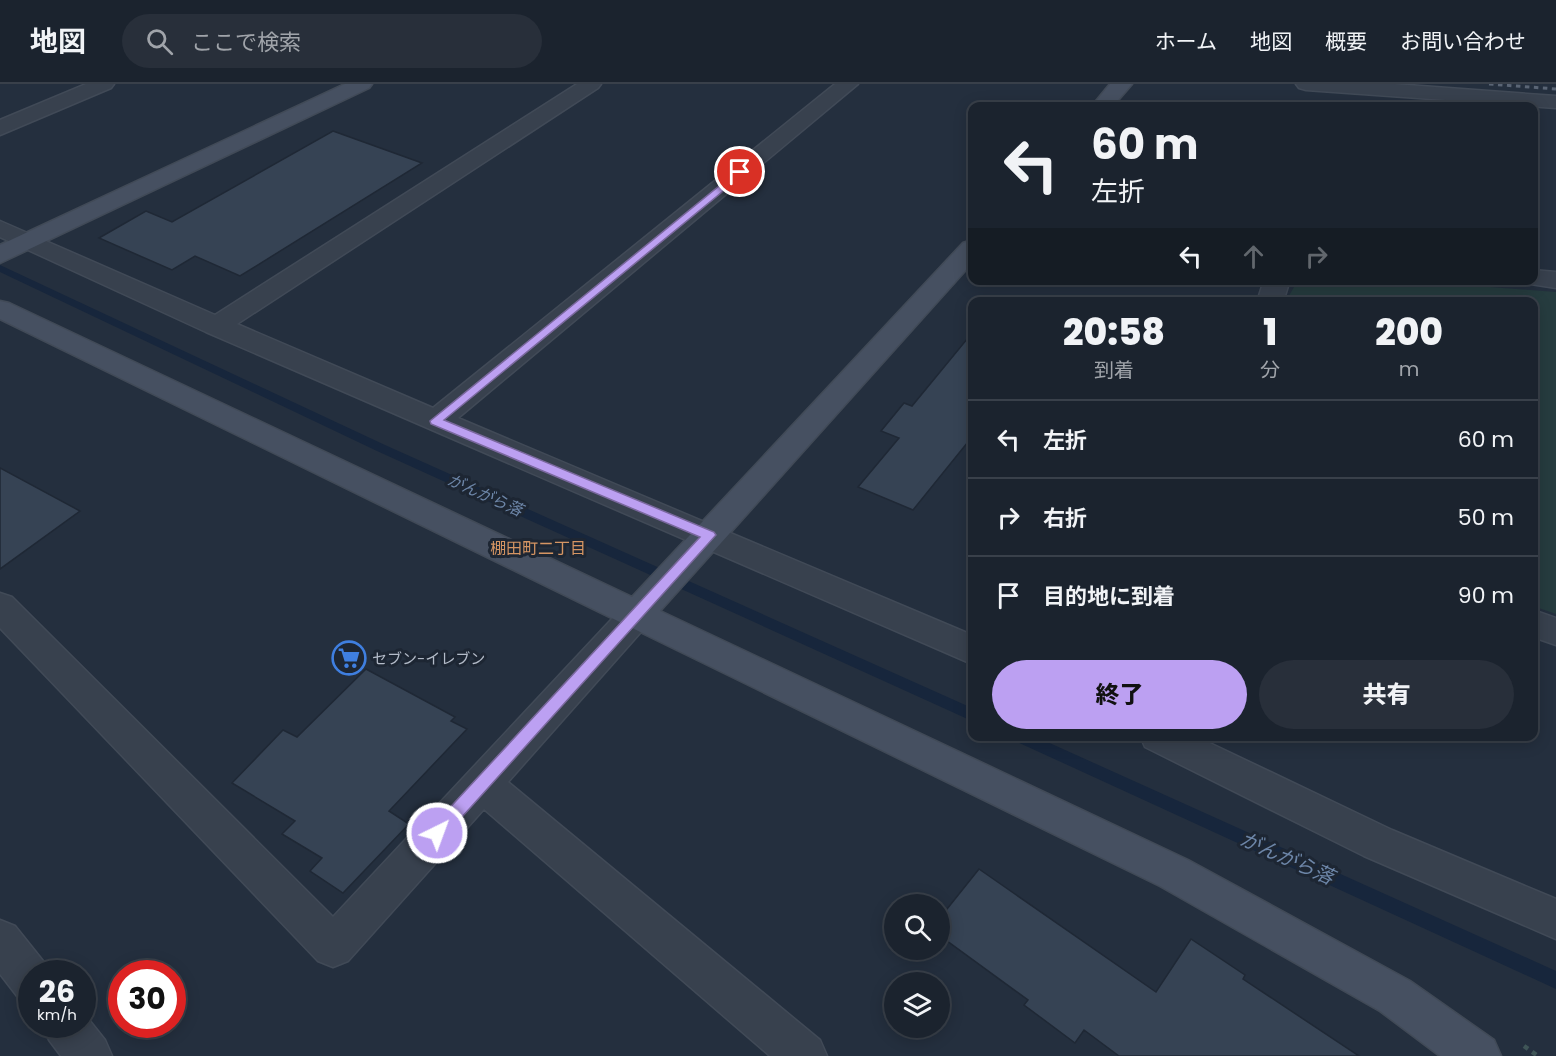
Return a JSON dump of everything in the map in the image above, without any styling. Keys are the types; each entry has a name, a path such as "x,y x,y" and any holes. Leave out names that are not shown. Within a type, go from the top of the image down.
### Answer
{"street":[{"path":"0,128 104,84"},
{"path":"0,255 362,84"},
{"path":"216,326 591,84"},
{"path":"436,421 848,84"},
{"path":"1106,102 1122,84"},
{"path":"1306,84 1382,98 1440,89 1556,102"},
{"path":"0,228 216,326 710,535 968,648"},
{"path":"0,606 333,947 968,252"},
{"path":"1538,278 1556,280"},
{"path":"0,309 1174,873 1395,996 1478,1056"},
{"path":"1538,625 1556,632"},
{"path":"1168,741 1378,843 1556,919"},
{"path":"482,784 804,1056"},
{"path":"0,940 18,963"},
{"path":"76,1038 89,1056"}],"green space":[{"path":"1295,285 1464,285 1556,292 1556,614 1538,608 1538,297 1288,297"}],"building":[{"path":"333,131 422,163 240,276 195,256 172,270 99,238 146,211 172,222"},
{"path":"968,338 968,442 913,510 858,487 899,438 881,431 904,403 912,406"},
{"path":"0,468 80,511 0,569"},
{"path":"366,669 455,717 451,721 467,729 389,811 409,824 343,893 310,871 322,858 282,834 295,821 232,783 283,730 297,737"},
{"path":"979,869 1156,992 1191,939 1245,975 1243,979 1359,1056 1119,1056 1084,1030 1075,1043 1024,1005 1028,1000 950,943 950,905"}],"waterway":[{"name":"がんがら落","path":"0,268 381,448 968,713"},
{"name":"がんがら落","path":"1029,741 1556,980"}],"railway":[{"path":"1489,84 1556,89"}],"place":[{"name":"セブン-イレブン","path":"349,658"}],"district":[{"name":"棚田町二丁目","path":"538,548"}],"route":[{"path":"437,833 710,535 436,421 740,172"}]}
